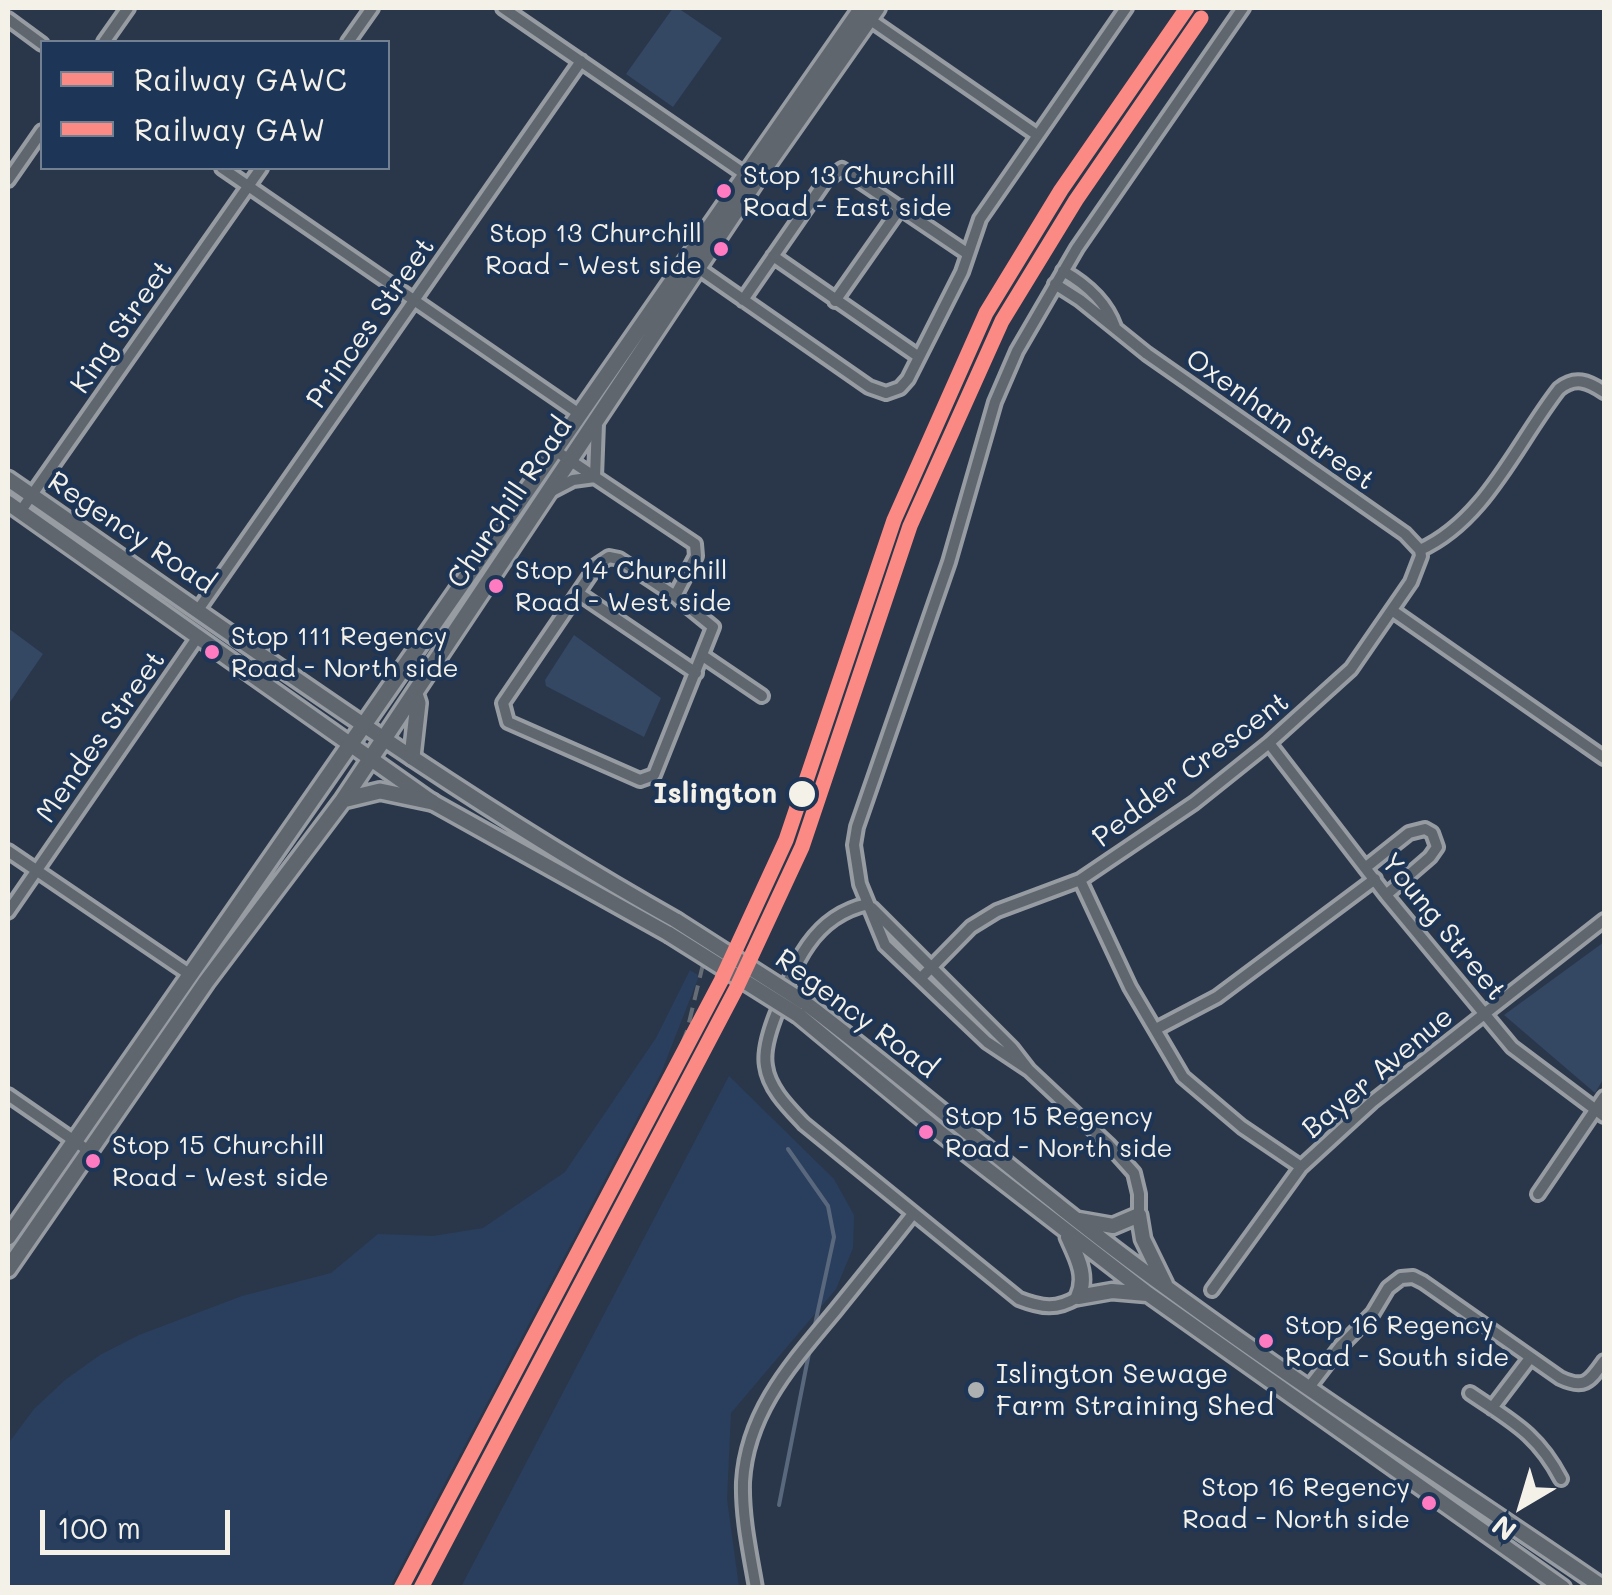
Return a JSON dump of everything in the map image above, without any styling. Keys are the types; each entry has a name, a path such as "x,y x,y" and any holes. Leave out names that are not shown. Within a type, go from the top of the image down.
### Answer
{"main road":[{"name":"Churchill Road","path":"11,1264 206,982 344,800 597,417 692,264 866,10"},
{"name":"Churchill Road","path":"8,1238 578,413 692,264"},
{"name":"Regency Road","path":"8,479 383,738 616,887 673,928 867,1049 1148,1294 1563,1588"},
{"name":"Regency Road","path":"14,508 432,802 673,928"},
{"path":"412,757 418,703 415,694"},
{"path":"344,800 380,791 432,802"},
{"path":"1078,1297 1083,1286 1082,1274 1070,1225 1113,1226 1138,1215 1143,1240 1168,1289"},
{"name":"Regency Road","path":"1070,1225 1604,1588"},
{"path":"8,1288 11,1264"},
{"path":"1078,1297 1112,1290 1148,1294"},
{"path":"1300,1401 1310,1386"},
{"path":"1479,1529 1491,1510"},
{"path":"1540,1571 1546,1588"}],"street":[{"path":"105,40 128,8"},
{"path":"349,40 372,8"},
{"path":"503,8 750,178"},
{"path":"692,264 869,387 886,393 900,388 968,254 980,219 1126,8"},
{"path":"1138,1215 1139,1194 1134,1174 1109,1144 1029,1070 988,1042 885,945 856,863 857,828 944,579 996,402 1024,337 1062,271 1244,8"},
{"path":"866,10 1037,134"},
{"path":"8,19 40,43"},
{"name":"Princes Street","path":"198,610 581,61"},
{"path":"8,180 40,133"},
{"path":"225,170 578,413"},
{"name":"King Street","path":"14,508 32,496 260,170"},
{"path":"743,300 836,171 850,172 968,254"},
{"path":"836,301 900,207"},
{"path":"774,256 919,357"},
{"name":"Oxenham Street","path":"1062,271 1093,293 1114,327"},
{"name":"Oxenham Street","path":"1055,284 1147,354 1405,534 1420,550"},
{"path":"1420,550 1457,528 1474,510 1559,389 1570,381 1581,380 1604,392"},
{"path":"596,478 597,417"},
{"path":"553,449 694,544 696,556 675,596"},
{"path":"546,494 572,480 596,478"},
{"name":"Pedder Crescent","path":"921,978 971,926 997,911 1080,880 1194,803 1270,743 1351,669 1394,612 1418,565 1420,550"},
{"path":"609,558 619,559 713,627 654,775 647,780 508,722 503,703 578,593 598,565 609,558"},
{"path":"578,593 696,673"},
{"path":"1394,612 1604,758"},
{"name":"Mendes Street","path":"8,912 197,638"},
{"path":"703,656 762,696"},
{"name":"Young Street","path":"1270,743 1386,895 1512,1047 1600,1113"},
{"path":"1365,868 1409,832 1425,829 1432,833 1436,847 1430,857 1386,895"},
{"path":"8,851 189,974"},
{"path":"1156,1028 1216,997 1375,879"},
{"path":"1080,880 1130,987 1183,1077 1300,1167"},
{"path":"868,904 1012,1048 1029,1070"},
{"path":"868,904 845,909 806,946 794,964 771,1028 766,1065 779,1097 804,1124 912,1215 1019,1299 1046,1308 1064,1306 1078,1297"},
{"name":"Bayer Avenue","path":"1212,1290 1300,1167 1372,1102 1604,920"},
{"path":"8,1096 88,1151"},
{"path":"1538,1194 1600,1113 1604,1097"},
{"path":"756,1588 744,1501 748,1450 767,1400 803,1349 912,1215"},
{"path":"1310,1386 1373,1313 1388,1288 1401,1278 1413,1277 1423,1282 1575,1385 1587,1382 1604,1360"},
{"path":"1492,1408 1530,1358"},
{"path":"1470,1393 1542,1446 1561,1479"}],"shaded area":[{"path":"673,8 722,38 673,107 626,74"},
{"path":"8,628 43,654 8,705"},
{"path":"574,635 661,698 644,737 546,686 545,680"},
{"path":"1604,942 1604,1078 1595,1093 1504,1015"},
{"path":"690,970 699,976 661,1073 390,1587 8,1587 8,1444 34,1409 65,1380 100,1355 139,1335 242,1296 331,1273 378,1234 433,1236 483,1228 565,1172 656,1038"},
{"path":"729,1076 834,1179 854,1215 853,1248 836,1289 731,1413 727,1499 739,1587 461,1587"}],"waterway":[{"path":"788,1149 828,1206 834,1237 814,1329"},
{"path":"779,1505 810,1348"}],"railway":[{"path":"665,1087 687,1031 705,956"}],"rail line":[{"name":"GAWC","path":"401,1588 721,981 786,840 894,520 986,313 1061,190 1187,8"},
{"name":"GAW","path":"421,1588 736,989 802,847 910,526 1002,321 1076,200 1201,18"}],"place":[{"name":"Stop 13 Churchill Road - East side","path":"724,191"},
{"name":"Stop 13 Churchill Road - West side","path":"721,249"},
{"name":"Stop 14 Churchill Road - West side","path":"496,586"},
{"name":"Stop 111 Regency Road - North side","path":"212,652"},
{"name":"Islington","path":"802,794"},
{"name":"Stop 15 Regency Road - North side","path":"926,1132"},
{"name":"Stop 15 Churchill Road - West side","path":"93,1161"},
{"name":"Stop 16 Regency Road - South side","path":"1266,1341"},
{"name":"Islington Sewage Farm Straining Shed","path":"976,1390"},
{"name":"Stop 16 Regency Road - North side","path":"1429,1503"}]}
